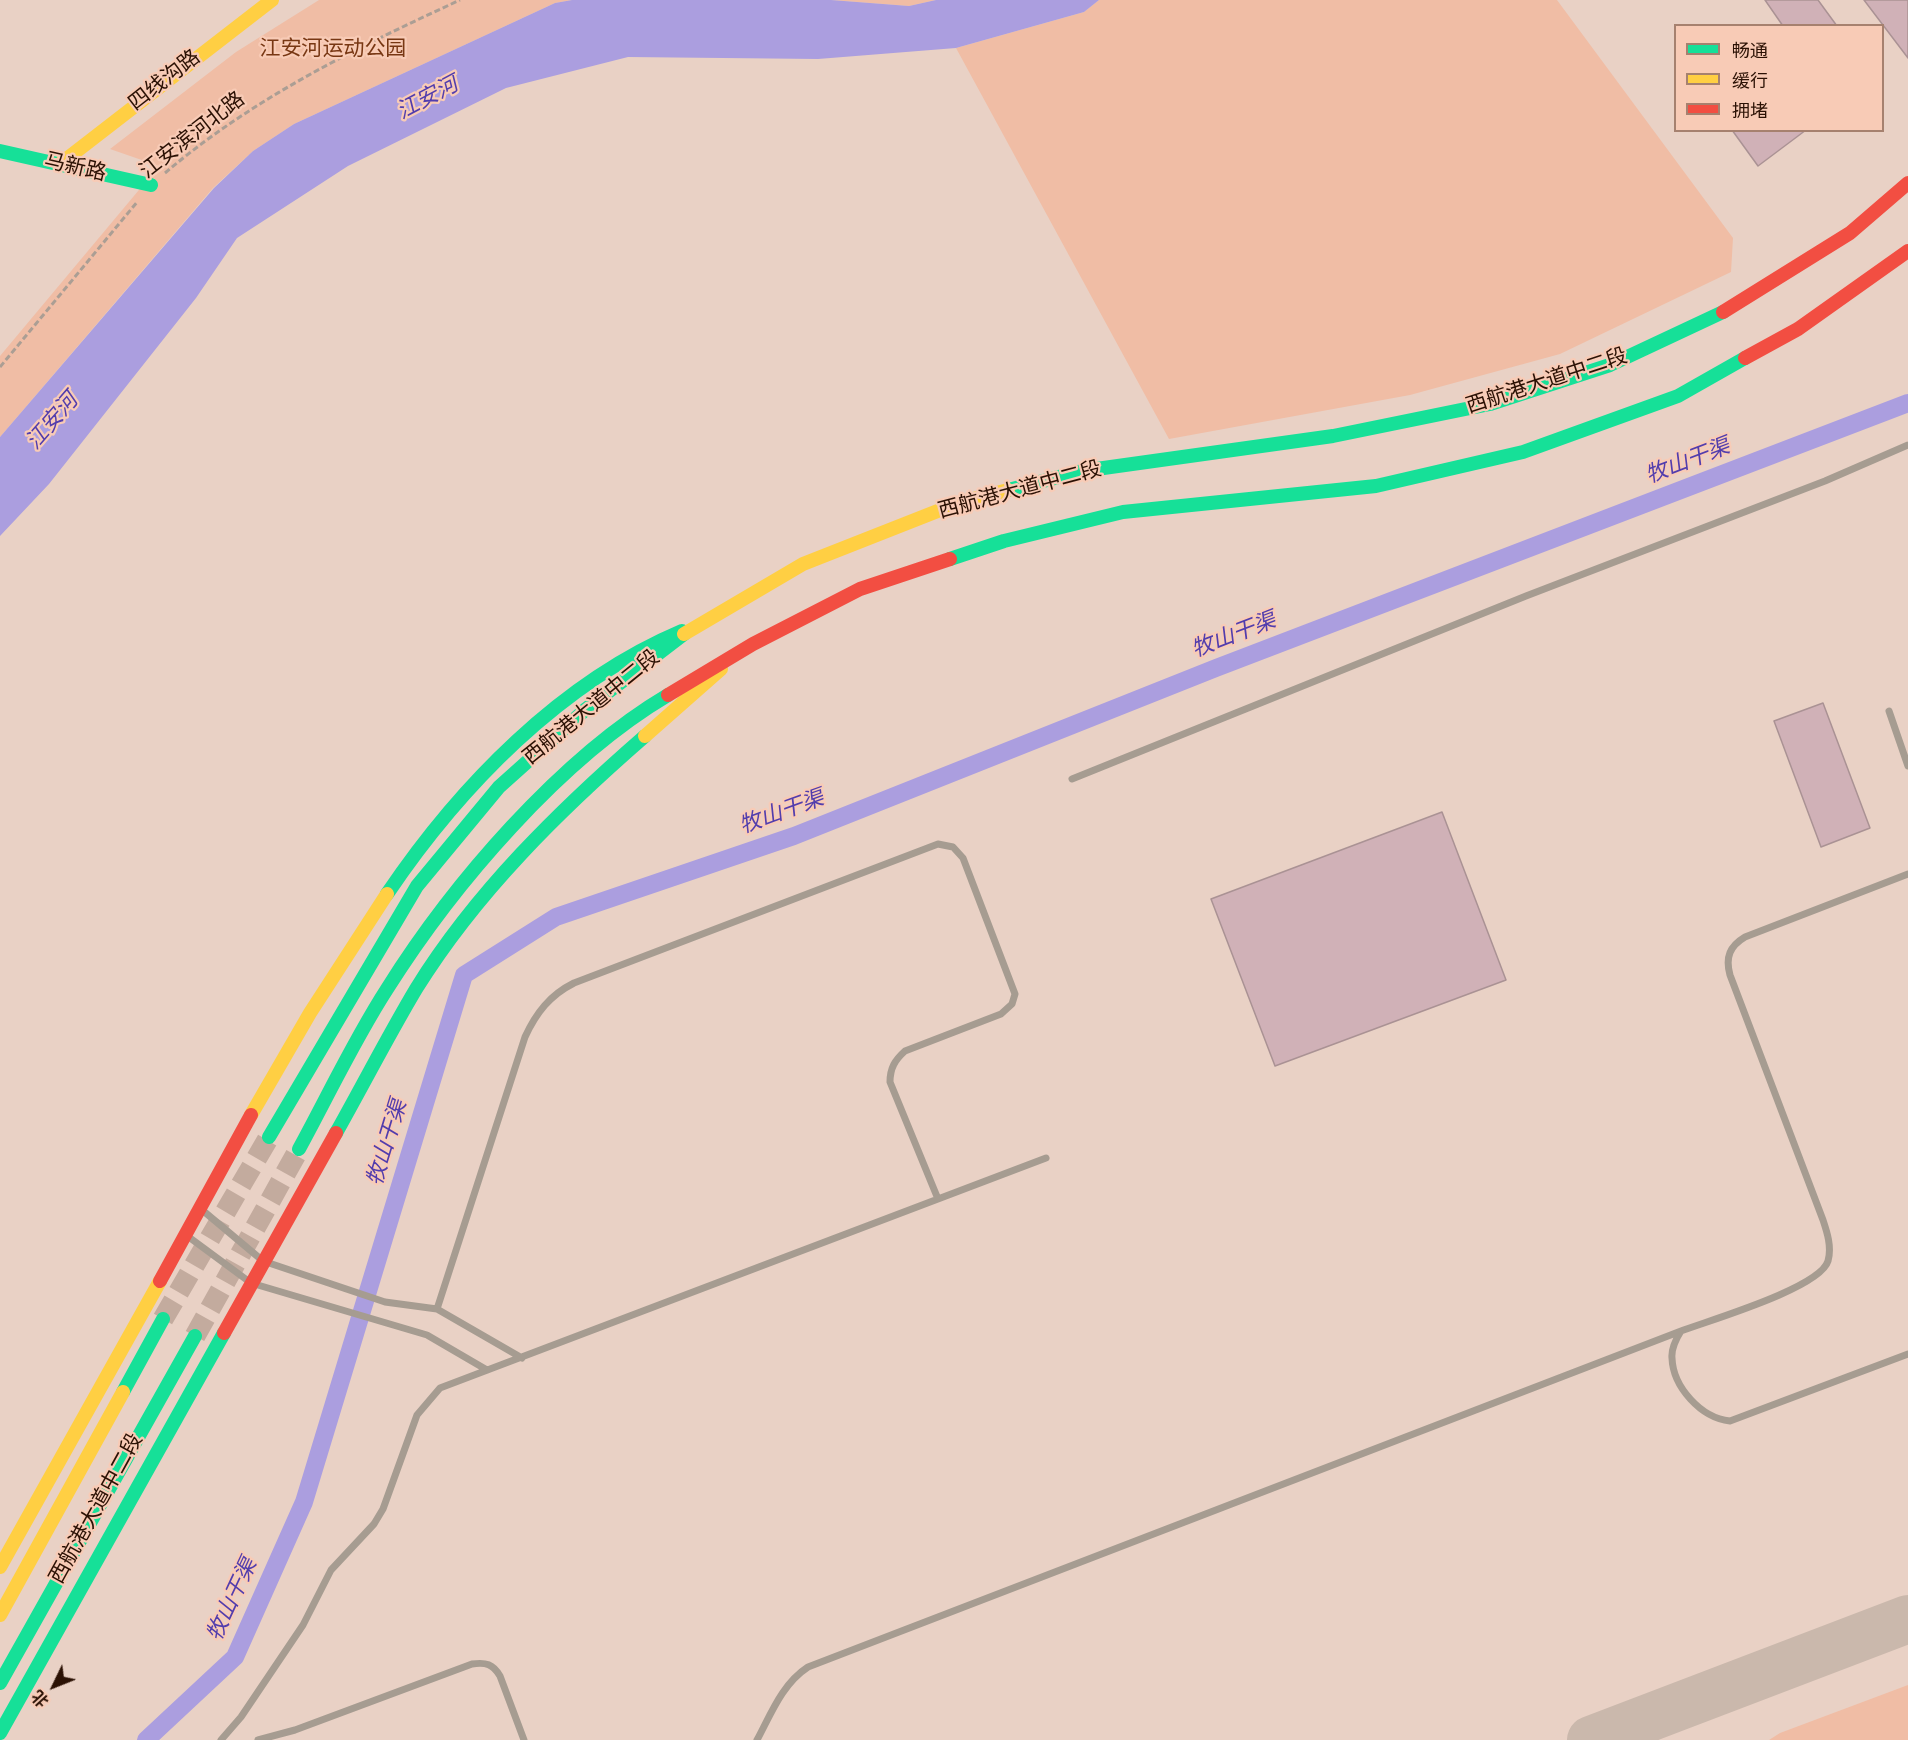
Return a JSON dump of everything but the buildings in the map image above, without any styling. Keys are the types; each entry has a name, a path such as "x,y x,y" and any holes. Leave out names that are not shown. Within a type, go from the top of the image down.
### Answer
{"main road":[{"name":"四线沟路","path":"60,164 272,0"},
{"name":"马新路","path":"0,151 151,185"},
{"name":"西航港大道中二段","path":"269,1137 417,886 491,796 586,708 693,627 802,564 958,503 1082,471 1333,436 1490,404 1610,365 1734,307 1850,233 1908,183"},
{"name":"西航港大道中二段","path":"299,1149 386,990 447,903 511,829 579,760 647,707 740,652 860,589 1004,541 1123,512 1376,486 1522,453 1678,396 1798,329 1908,250"},
{"path":"0,1567 200,1208 360,929 410,858 469,789 520,739 586,682 641,647 693,627"},
{"path":"0,1733 417,988 456,932 498,879 543,830 608,768 649,735 740,652"},
{"name":"西航港大道中二段","path":"0,1616 163,1320"},
{"name":"西航港大道中二段","path":"0,1683 195,1335"}],"lane":[{"path":"1072,779 1908,445"},
{"path":"1889,711 1908,766"},
{"path":"437,1309 525,1037 537,1013 548,1001 574,983 939,844 953,847 963,858 1015,994 1012,1004 1001,1014 906,1051 897,1058 890,1073 890,1082 938,1199"},
{"path":"757,1740 781,1694 798,1674 808,1667 1812,1280 1828,1262 1829,1252 1823,1220 1730,975 1729,953 1733,946 1746,937 1908,874"},
{"path":"221,1740 241,1717 303,1625 331,1570 374,1524 383,1509 422,1407 440,1388 1046,1158"},
{"path":"200,1208 263,1261 385,1302 437,1309 522,1358"},
{"path":"186,1235 251,1282 427,1335 487,1370"},
{"path":"1681,1331 1671,1356 1677,1376 1706,1414 1722,1420 1745,1417 1908,1354"},
{"path":"258,1740 295,1730 472,1664 482,1663 495,1668 500,1676 524,1740"}],"path":[{"name":"江安滨河北路","path":"0,367 151,185 239,115 362,45 460,0"}],"green space":[{"name":"江安河运动公园","path":"319,0 572,0 555,3 294,124 253,151 213,188 0,437 0,356 159,166 110,149 236,52"},
{"path":"831,0 936,0 909,6"},
{"path":"1099,0 1557,0 1733,238 1731,272 1560,354 1410,395 1169,439 956,48 1084,12"},
{"path":"1908,1685 1908,1740 1769,1740 1780,1733"}],"water":[{"name":"江安河","path":"572,0 831,0 909,6 936,0 1099,0 1084,12 956,48 818,59 628,57 506,88 348,166 237,238 196,298 49,484 0,536 0,437 214,188 253,151 294,124 555,3"}],"waterway":[{"name":"牧山干渠","path":"146,1740 235,1657 304,1502 464,975 556,917 794,836 1216,668 1908,403"}],"taxiway":[{"path":"1591,1740 1908,1619"}],"tunnel":[{"path":"163,1319 269,1137"},
{"path":"195,1336 299,1149"}],"traffic: fast":[{"path":"0,151 151,185"},
{"path":"1008,490 1082,471 1333,436 1490,404 1610,365 1723,312"},
{"path":"950,559 1004,541 1123,512 1376,486 1523,452 1678,396 1745,358"},
{"path":"387,894 447,815 516,741 595,678 682,631"},
{"path":"269,1137 417,886 499,787 586,709 684,634"},
{"path":"299,1149 375,1008 414,949 476,867 549,788 588,753 668,695"},
{"path":"336,1133 416,989 465,919 492,886 551,823 645,736"},
{"path":"123,1392 163,1319"},
{"path":"0,1733 224,1333"},
{"path":"0,1683 195,1336"}],"traffic: slow":[{"path":"60,164 272,0"},
{"path":"684,634 803,564 958,503 1008,490"},
{"path":"645,736 721,669"},
{"path":"251,1115 310,1013 387,894"},
{"path":"0,1567 160,1281"},
{"path":"0,1615 123,1392"}],"traffic: jam":[{"path":"1723,312 1850,233 1908,183"},
{"path":"1745,358 1798,329 1908,251"},
{"path":"668,695 753,644 860,589 950,559"},
{"path":"160,1281 251,1115"},
{"path":"224,1333 336,1133"}]}
